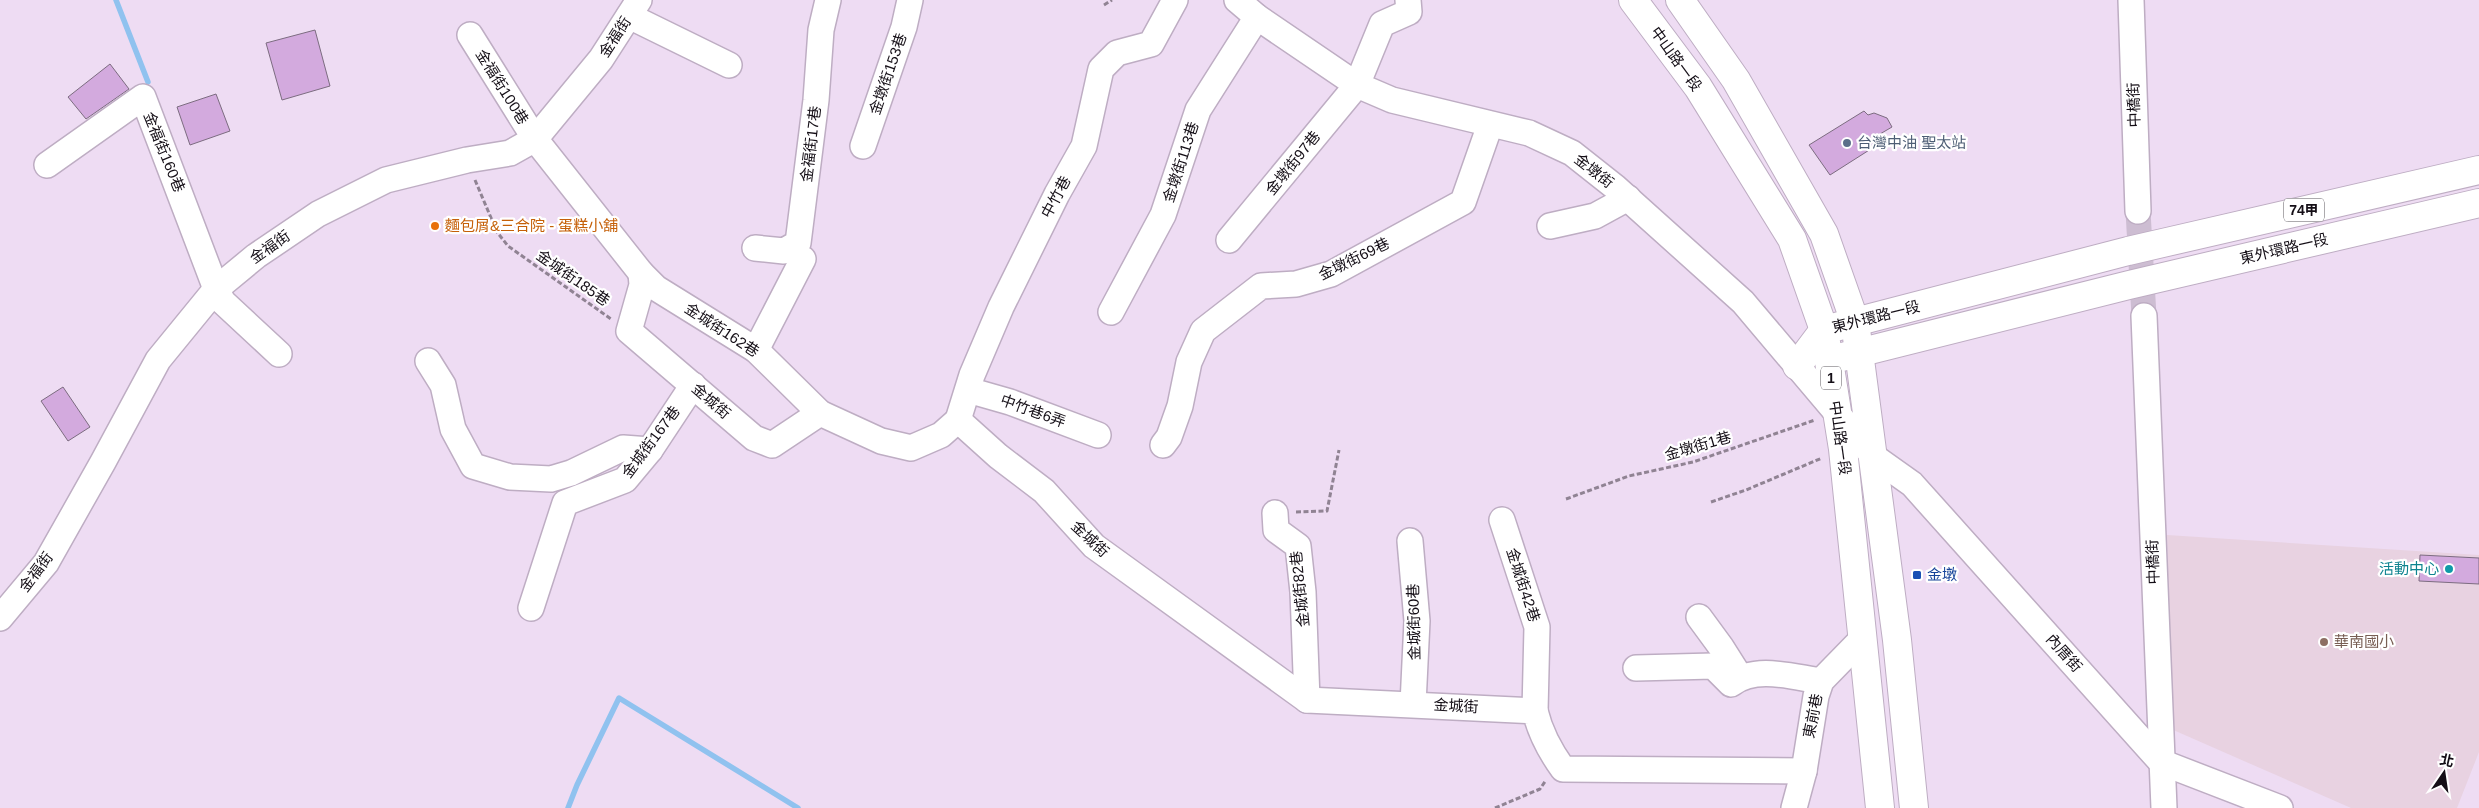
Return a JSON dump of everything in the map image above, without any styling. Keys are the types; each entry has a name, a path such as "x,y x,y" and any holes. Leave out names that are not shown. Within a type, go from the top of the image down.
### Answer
{"main road":[{"name":"中山路一段","path":"1633,0 1698,87 1792,239 1824,330 1843,449 1880,808"},
{"name":"中山路一段","path":"1680,0 1736,80 1824,234 1855,322 1861,354 1874,458 1914,808"},
{"name":"東外環路一段","path":"1797,366 1824,330 2128,251 2479,170"},
{"name":"東外環路一段","path":"1797,366 1861,354 2129,285 2479,202"}],"street":[{"name":"金福街17巷","path":"755,248 784,251 798,243 816,100 822,30 828,0"},
{"name":"金墩街153巷","path":"863,146 904,27 910,0"},
{"name":"中竹巷","path":"958,420 972,375 1001,307 1052,202 1084,146 1101,69 1117,53 1151,44 1175,0"},
{"name":"金墩街","path":"1237,0 1257,17 1356,85 1392,100 1529,133 1572,153 1628,198 1743,302 1874,458"},
{"name":"金墩街97巷","path":"1229,240 1356,85 1382,24 1408,12 1408,0"},
{"name":"中橋街","path":"2131,0 2138,211"},
{"path":"634,8 730,65"},
{"name":"金福街","path":"0,618 46,563 104,462 158,360 216,288 256,256 318,214 386,180 467,160 510,153 535,139 601,59 634,8"},
{"name":"金墩街113巷","path":"1111,312 1163,216 1198,110 1257,17"},
{"name":"金福街100巷","path":"470,35 535,139"},
{"name":"金福街160巷","path":"47,165 142,97 216,288"},
{"name":"金墩街69巷","path":"1163,445 1170,437 1180,406 1189,362 1203,331 1262,286 1296,284 1331,274 1463,202 1490,125"},
{"path":"535,139 641,273 642,285 629,331"},
{"path":"1550,226 1595,216 1628,198"},
{"path":"756,350 803,259"},
{"name":"金城街162巷","path":"641,273 656,288 756,350 820,413"},
{"path":"216,288 223,302 279,354"},
{"name":"中橋街","path":"2144,316 2164,808"},
{"name":"金城街","path":"629,331 754,438 772,445 820,413"},
{"path":"428,361 443,385 453,429 473,466 510,477 551,479 571,473 623,448 650,450"},
{"name":"金城街167巷","path":"531,608 565,503 626,480 650,450 693,385"},
{"name":"中竹巷6弄","path":"968,390 1010,402 1098,435"},
{"path":"820,413 881,441 912,448 942,435 958,420"},
{"name":"金城街","path":"958,420 998,456 1044,491 1094,546 1307,700 1384,705 1413,704 1535,710"},
{"name":"內厝街","path":"1874,458 1912,484 2161,762 2280,808"},
{"name":"金城街82巷","path":"1275,513 1276,530 1298,546 1303,592 1307,700"},
{"name":"金城街42巷","path":"1502,520 1537,627 1535,710"},
{"name":"金城街60巷","path":"1410,541 1417,621 1413,704"},
{"path":"1699,618 1721,647 1740,677"},
{"name":"東前巷","path":"1794,808 1804,771 1816,696 1821,681 1862,640"},
{"path":"1636,668 1713,666 1731,684 1740,677 1758,673 1821,681"},
{"path":"1535,710 1538,724 1563,769 1804,771"}],"path":[{"path":"1104,5 1112,0"},
{"name":"金城街185巷","path":"467,160 497,232 508,246 629,331"},
{"name":"金墩街1巷","path":"1566,499 1630,476 1693,462 1837,412"},
{"path":"1711,502 1746,490 1843,449"},
{"path":"1275,513 1327,511 1339,450"},
{"path":"1495,808 1540,788 1559,763"}],"shaded area":[{"name":"華南國小","path":"2167,535 2479,555 2479,752 2457,808 2351,808 2171,729"}],"building":[{"path":"315,30 330,86 282,100 266,43"},
{"path":"110,64 129,89 86,119 68,97"},
{"path":"216,94 230,131 190,145 177,107"},
{"name":"台灣中油 聖太站","path":"1864,111 1868,115 1874,113 1887,118 1892,127 1880,134 1885,140 1830,175 1809,145"},
{"path":"63,387 90,427 68,441 41,401"},
{"name":"活動中心","path":"2420,555 2479,558 2479,584 2419,581"}],"waterway":[{"path":"116,0 148,82"},
{"path":"568,808 577,785 619,698 798,808"}],"tunnel":[{"path":"2138,211 2144,316"}],"place":[{"name":"台灣中油 聖太站","path":"1847,143"},
{"name":"麵包屑&三合院 - 蛋糕小舖","path":"435,226"},
{"name":"活動中心","path":"2449,569"},
{"name":"金墩","path":"1917,575"},
{"name":"華南國小","path":"2324,642"}]}
